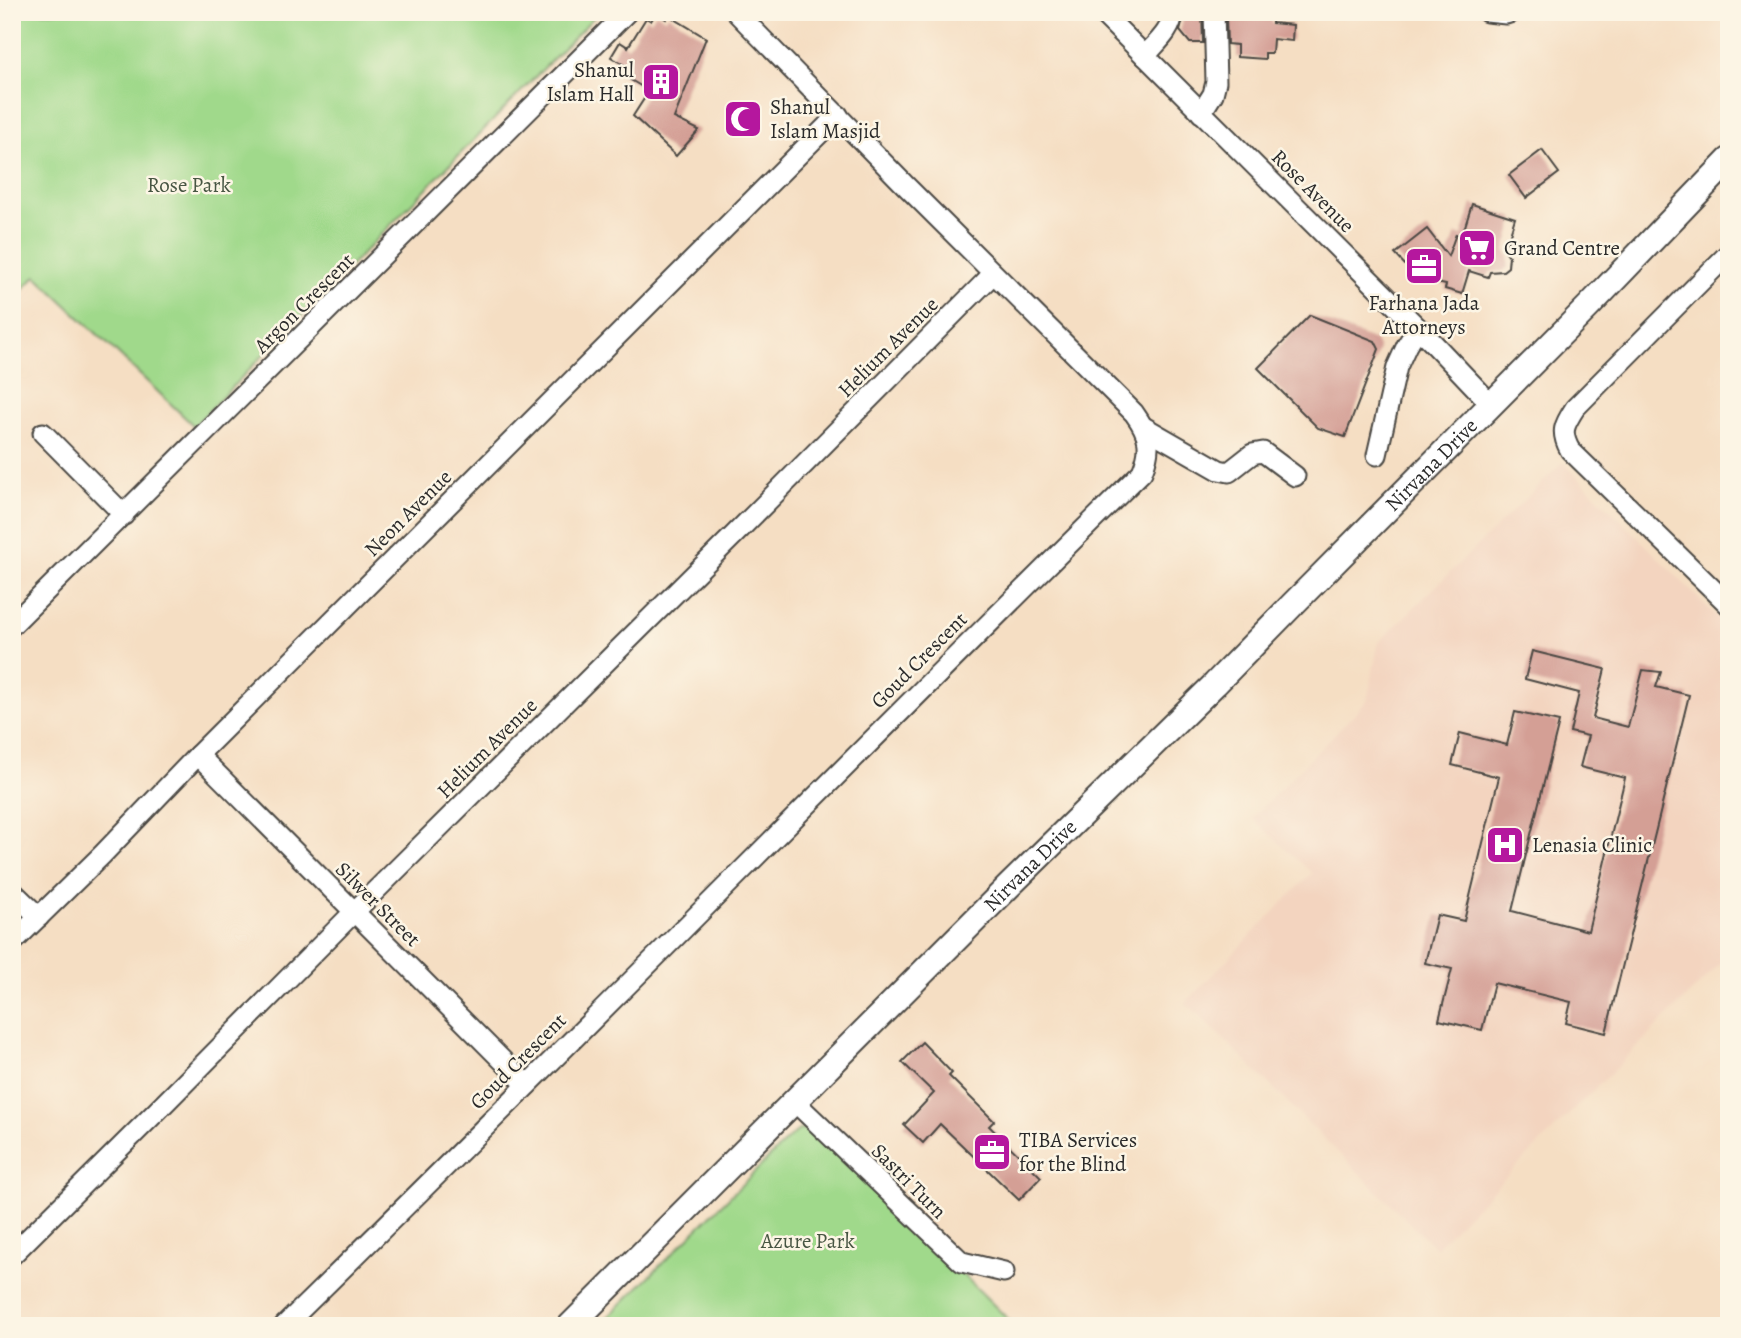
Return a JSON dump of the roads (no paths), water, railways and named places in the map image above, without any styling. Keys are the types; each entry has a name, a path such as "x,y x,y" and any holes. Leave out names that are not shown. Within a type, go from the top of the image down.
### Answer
{"main road":[{"name":"Nirvana Drive","path":"570,1326 1009,886 1215,684 1589,306 1729,160"}],"street":[{"name":"Argon Crescent","path":"12,625 627,12"},
{"path":"736,12 993,274 1135,413 1144,426 1219,470 1228,472 1252,454 1263,452 1295,476"},
{"name":"Rose Avenue","path":"1101,12 1491,404"},
{"path":"1145,56 1168,30 1173,12"},
{"path":"1201,113 1213,94 1216,82 1214,12"},
{"path":"1487,12 1512,12"},
{"name":"Neon Avenue","path":"12,943 838,115"},
{"path":"1727,258 1575,408 1563,430 1570,450 1729,605"},
{"name":"Helium Avenue","path":"12,1255 993,274"},
{"path":"1377,455 1398,367 1418,328"},
{"name":"Goud Crescent","path":"284,1326 1142,472 1148,457 1144,426"},
{"path":"43,433 124,515"},
{"name":"Silwer Street","path":"198,755 527,1085"},
{"path":"12,891 39,917"},
{"name":"Sastri Turn","path":"794,1101 962,1262 1004,1272"}],"place":[{"name":"Shanul Islam Hall","path":"661,82"},
{"name":"Shanul Islam Masjid","path":"743,119"},
{"name":"Grand Centre","path":"1477,248"},
{"name":"Farhana Jada Attorneys","path":"1424,266"},
{"name":"Lenasia Clinic","path":"1505,845"},
{"name":"TIBA Services for the Blind","path":"992,1152"}],"park label":[{"name":"Rose Park","path":"189,185"},
{"name":"Azure Park","path":"808,1241"}]}
